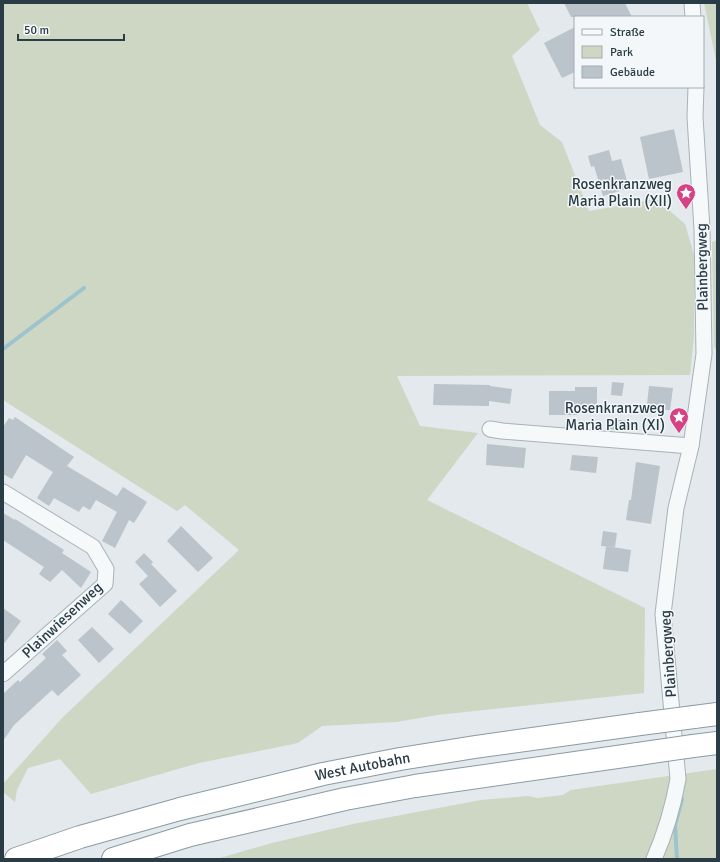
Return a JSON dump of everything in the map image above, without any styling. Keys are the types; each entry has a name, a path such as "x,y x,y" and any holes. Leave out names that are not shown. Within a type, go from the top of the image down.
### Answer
{"highway":[{"name":"West Autobahn","path":"16,859 80,837 180,809 323,774 400,758 717,714"},
{"name":"West Autobahn","path":"113,859 190,835 345,799 415,786 717,743"}],"street":[{"path":"692,3 693,16"},
{"name":"Plainbergweg","path":"654,859 672,807 678,779 663,614 676,508 691,446 704,354 702,230 695,117 696,88"},
{"path":"490,429 691,446"},
{"name":"Plainwiesenweg","path":"3,492 93,547 106,569 105,584 3,674"}],"green space":[{"path":"3,3 527,3 540,30 512,56 540,125 562,142 589,211 656,199 685,224 694,255 694,336 690,375 397,376 420,426 478,433 427,500 645,608 644,693 437,715 396,722 322,726 298,743 199,763 91,794 60,759 28,768 17,790 15,802 3,792 3,784 62,718 239,550 185,505 177,511 3,400"},
{"path":"704,3 717,3 717,65"},
{"path":"717,240 717,351 714,347 712,242"},
{"path":"717,769 717,859 216,859 272,843 353,824 481,800 528,796 537,798 563,795 571,790"}],"water":[{"path":"609,419 631,421 630,431 609,429"}],"building":[{"path":"564,3 625,3 632,16 574,16 571,17"},
{"path":"574,28 574,72 562,78 544,43"},
{"path":"674,129 683,172 649,179 640,137"},
{"path":"609,150 612,161 621,159 629,188 603,196 594,166 591,167 588,156"},
{"path":"612,382 624,383 622,396 611,395"},
{"path":"434,384 490,385 512,389 510,404 489,401 489,406 433,405"},
{"path":"649,386 673,388 670,410 663,410 663,415 646,413"},
{"path":"575,387 597,387 597,407 577,407 578,415 549,415 549,391 575,391"},
{"path":"15,417 74,457 67,466 117,496 123,487 147,502 134,523 129,520 115,548 102,541 117,512 96,500 90,510 83,506 79,512 54,498 49,506 37,498 53,472 26,455 12,479 3,474 3,427 9,418 13,420"},
{"path":"487,444 526,448 524,468 486,465"},
{"path":"572,455 598,457 596,473 570,470"},
{"path":"636,462 660,466 651,524 626,520 629,500 631,500"},
{"path":"3,513 64,550 62,553 91,572 81,588 62,570 50,582 39,574 44,567 3,540"},
{"path":"181,526 213,558 198,572 167,541"},
{"path":"603,531 617,533 615,547 601,546"},
{"path":"606,546 631,550 628,572 603,569"},
{"path":"144,553 153,562 151,564 177,591 160,607 139,584 148,576 135,562"},
{"path":"121,600 143,621 130,634 108,614"},
{"path":"3,608 21,621 3,645"},
{"path":"92,627 114,649 99,663 78,640"},
{"path":"57,640 67,651 62,655 81,675 58,696 52,690 14,725 3,741 3,694 18,680 20,682 46,658 42,654"}],"waterway":[{"path":"3,349 84,288"},
{"path":"677,859 675,825 682,799"}],"place":[{"name":"Rosenkranzweg Maria Plain (XII)","path":"686,210"},
{"name":"Rosenkranzweg Maria Plain (XI)","path":"679,434"}]}
